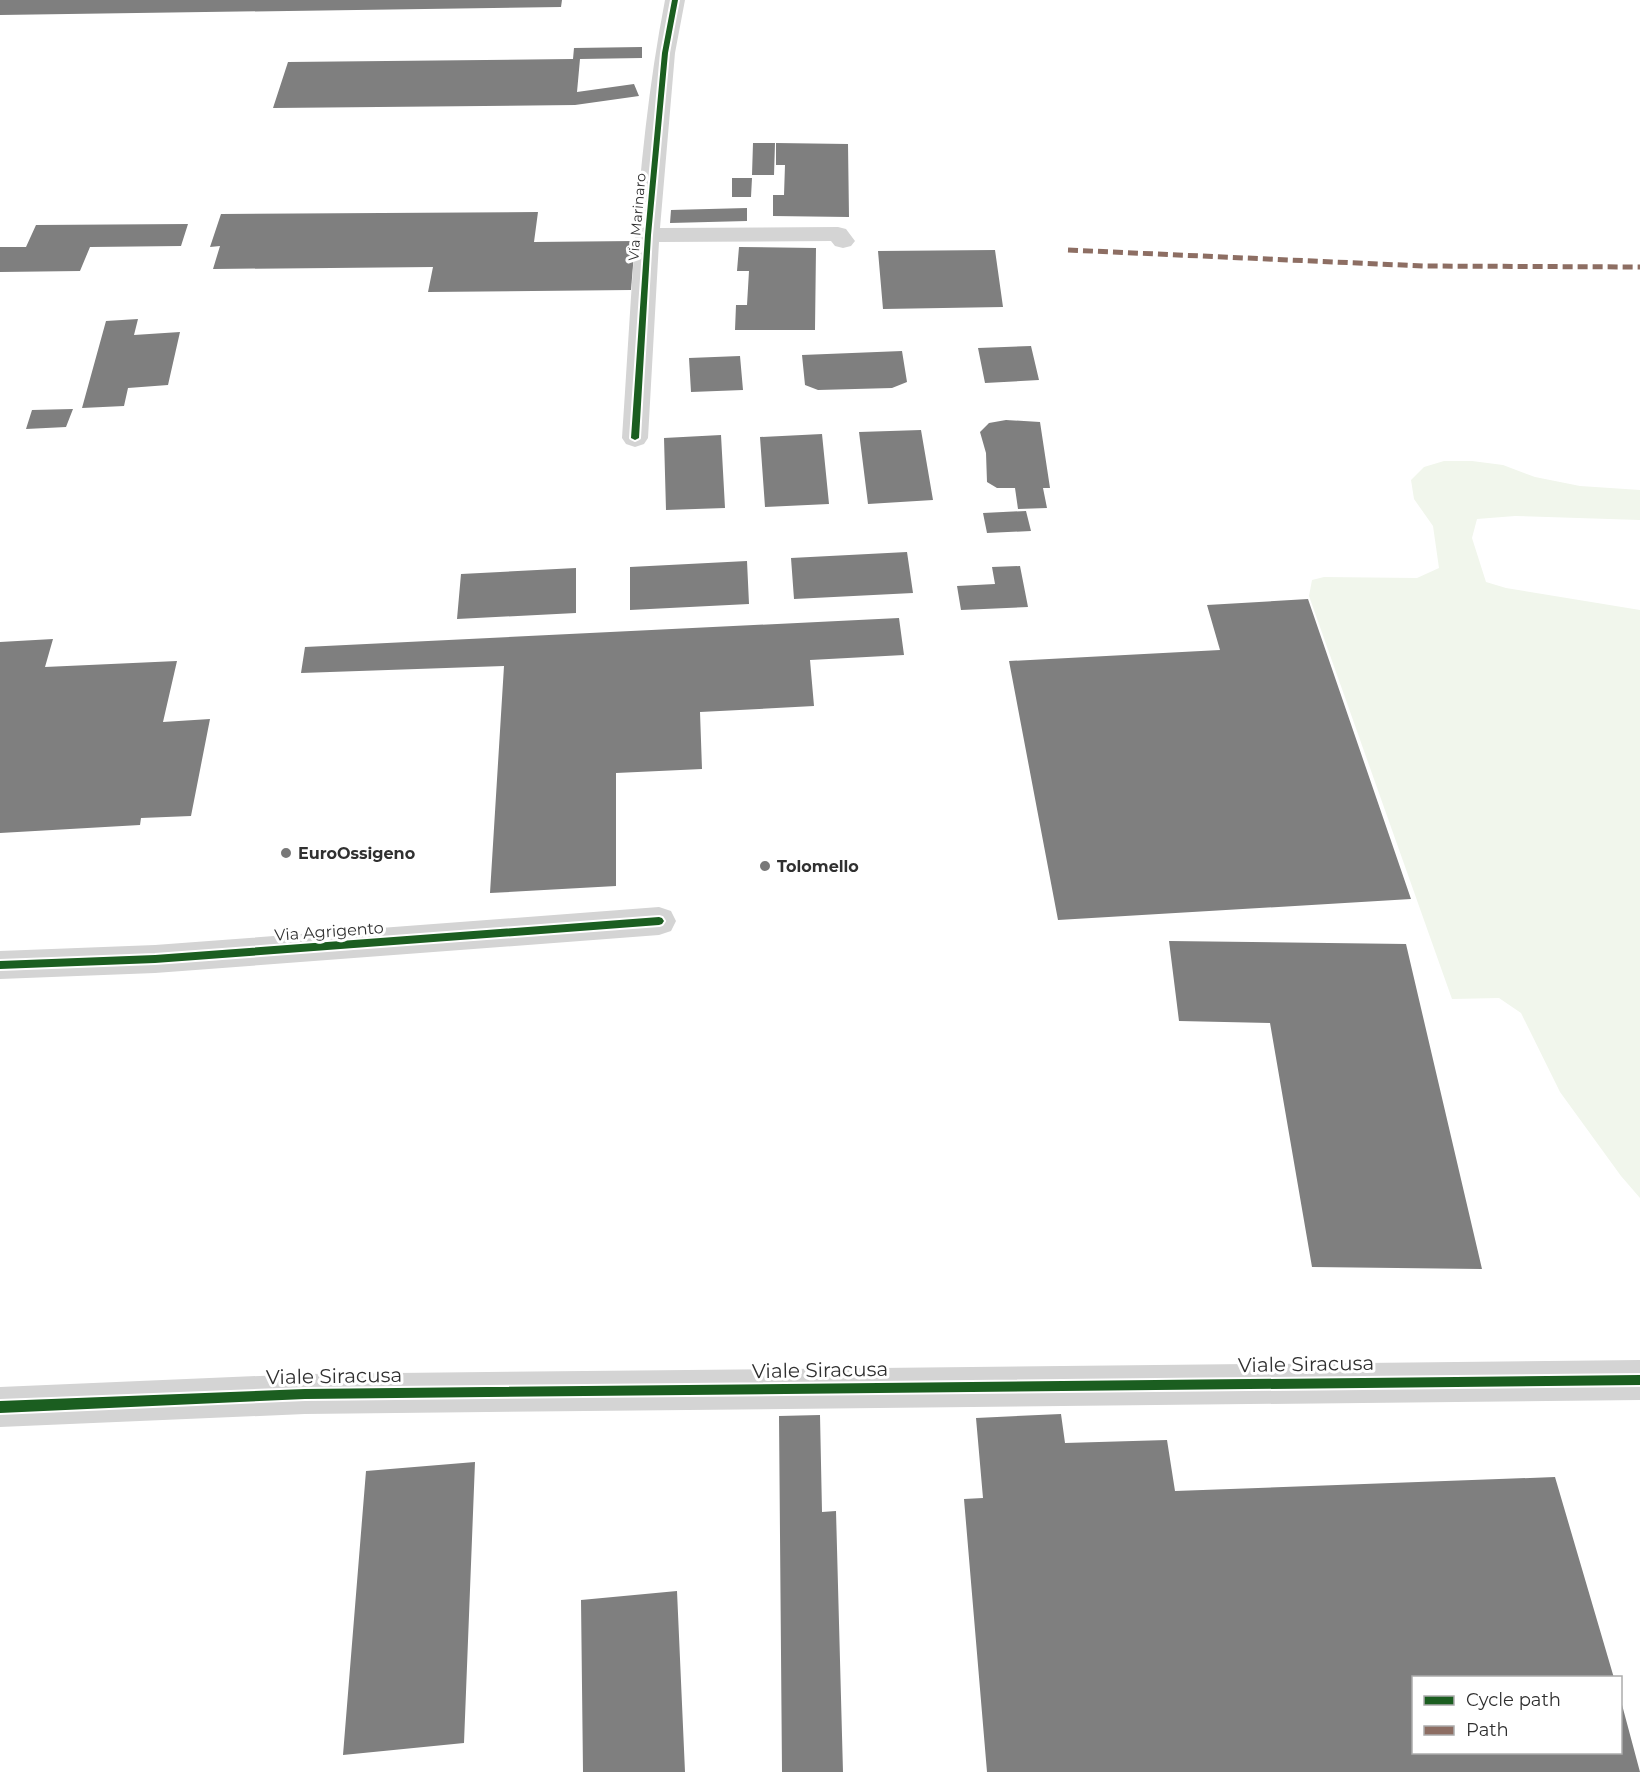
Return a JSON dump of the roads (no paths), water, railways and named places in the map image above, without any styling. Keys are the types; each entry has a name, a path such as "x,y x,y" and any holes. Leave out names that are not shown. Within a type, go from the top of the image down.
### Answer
{"street":[{"name":"Via Marinaro","path":"635,438 648,235 665,53 675,0"},
{"name":"Via Marinaro","path":"648,235 838,234 843,241"},
{"name":"Via Agrigento","path":"0,965 155,959 659,921"},
{"name":"Viale Siracusa","path":"0,1407 305,1394 1640,1380"}],"place":[{"name":"EuroOssigeno","path":"286,853"},
{"name":"Tolomello","path":"765,866"}]}
